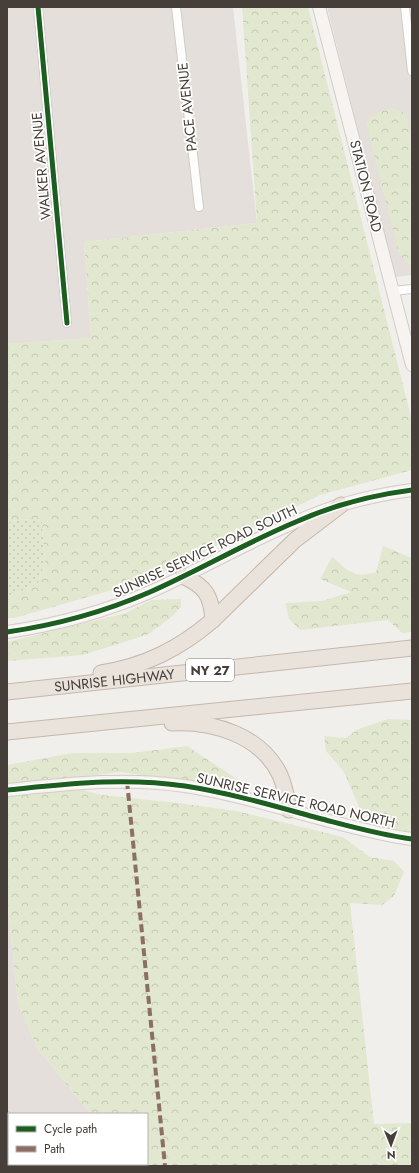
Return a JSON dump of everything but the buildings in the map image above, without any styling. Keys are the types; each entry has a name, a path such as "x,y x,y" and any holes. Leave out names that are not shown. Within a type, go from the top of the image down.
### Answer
{"highway":[{"path":"7,690 62,677 90,675 121,669 139,664 169,651 199,632 295,540 342,505"},
{"path":"183,576 195,582 207,594 212,608 213,620"},
{"name":"SUNRISE HIGHWAY","path":"7,690 412,648"},
{"path":"7,732 412,691"},
{"path":"39,728 177,723 205,725 233,732 255,745 272,762 281,776 286,792 289,810"}],"street":[{"name":"WALKER AVENUE","path":"38,7 67,323"},
{"name":"PACE AVENUE","path":"176,7 199,207"},
{"name":"STATION ROAD","path":"320,7 412,366"},
{"path":"405,7 412,71"},
{"path":"393,291 412,289"},
{"name":"SUNRISE SERVICE ROAD SOUTH","path":"7,632 40,627 94,613 132,599 183,576 286,526 342,505 381,495 412,490"},
{"name":"SUNRISE SERVICE ROAD NORTH","path":"7,790 100,781 185,786 289,810 366,831 412,839"}],"shaded area":[{"path":"7,7 233,7 257,223 84,242 91,338 7,344"},
{"path":"327,7 412,7 412,275 395,277"},
{"path":"7,897 18,1003 37,1048 90,1113 8,1113 8,1165 133,1166 7,1166"}],"green space":[{"path":"242,7 308,7 412,421 412,470 320,495 144,581 14,618 7,618 7,597 38,584 45,562 42,522 23,519 7,522 7,344 91,338 84,242 257,223"},
{"path":"392,108 407,114 412,149 412,267 399,254 366,123 373,114"},
{"path":"23,519 42,522 45,562 38,584 7,597 7,522"},
{"path":"383,546 412,558 412,632 402,633 388,620 300,630 289,619 285,603 322,601 351,592 320,579 332,557 348,570 356,574 368,574 376,572"},
{"path":"181,599 181,607 170,618 149,634 83,655 7,661 7,642 126,613 151,600"},
{"path":"388,719 412,720 412,832 378,826 359,807 344,772 326,751 324,736 346,738 358,729"},
{"path":"187,746 237,779 228,787 120,772 48,781 102,795 236,811 343,837 370,857 394,861 404,872 394,896 382,905 350,903 374,1124 412,1123 412,1166 133,1166 132,1165 148,1165 148,1113 90,1113 37,1048 18,1003 7,897 7,765 72,753 132,753"}],"marked path":[{"path":"127,781 165,1166"}],"cycle path":[{"path":"38,7 67,323"},
{"path":"7,632 62,622 115,606 150,592 260,538 312,515 354,501 412,490"},
{"path":"7,790 96,782 162,783 235,796 365,830 412,839"}]}
